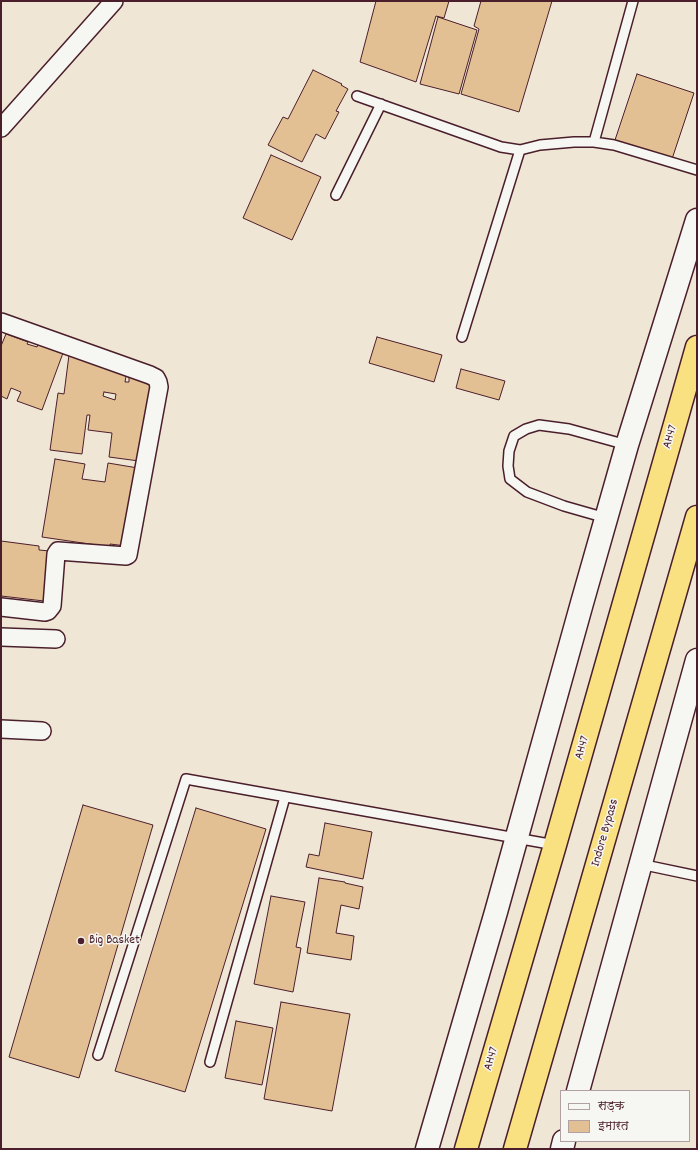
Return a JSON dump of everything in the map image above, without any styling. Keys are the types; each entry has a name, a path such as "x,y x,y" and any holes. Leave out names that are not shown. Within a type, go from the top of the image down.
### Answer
{"highway":[{"name":"AH47","path":"466,1149 555,845 697,347"},
{"name":"Indore Bypass","path":"515,1149 697,517"}],"street":[{"path":"1,128 114,1"},
{"path":"427,1149 463,1027 627,445 697,220"},
{"path":"1,322 150,374 156,378 159,387 128,555 58,551 56,554 52,606 48,611 45,612 1,607"},
{"path":"1,637 56,639"},
{"path":"578,1090 697,660"},
{"path":"1,729 42,731"}],"lane":[{"path":"594,142 633,1"},
{"path":"357,96 501,147 520,150 540,145 594,142 614,145 697,170"},
{"path":"336,195 381,104"},
{"path":"462,337 520,150"},
{"path":"606,518 564,506 527,492 510,479 508,466 509,451 514,436 526,429 539,426 569,429 627,445"},
{"path":"98,1055 186,779 555,845"},
{"path":"210,1062 285,797"},
{"path":"640,864 697,876"}],"building":[{"path":"376,1 449,1 444,18 436,16 416,82 360,62"},
{"path":"481,1 552,1 519,112 461,94 479,29 474,26"},
{"path":"438,17 477,30 459,94 420,84"},
{"path":"313,70 342,84 341,85 348,89 336,111 339,112 325,139 316,134 302,162 268,145 283,117 288,119"},
{"path":"637,74 694,93 671,162 614,143"},
{"path":"271,155 321,177 292,240 243,218"},
{"path":"6,334 28,342 27,344 37,347 38,344 63,353 42,410 17,401 21,392 11,388 7,399 1,396 1,346"},
{"path":"377,337 442,355 434,382 369,363"},
{"path":"69,355 91,358 127,371 125,382 129,382 129,375 142,377 142,382 155,383 152,407 147,406 139,461 109,457 112,433 88,430 90,415 87,415 82,454 50,450 58,393 64,394","holes":["104,392 116,394 115,400 103,396"]},
{"path":"461,369 505,381 499,400 456,388"},
{"path":"55,459 85,464 82,479 105,482 108,463 138,468 126,546 110,544 110,547 42,537"},
{"path":"1,541 39,546 39,550 50,551 44,601 1,596"},
{"name":"Big Basket","path":"83,805 153,825 79,1078 9,1057"},
{"path":"196,808 266,829 185,1092 115,1071"},
{"path":"325,823 372,832 363,879 306,867 309,854 319,856"},
{"path":"319,878 345,882 363,887 359,909 341,905 336,933 354,936 351,960 307,953"},
{"path":"271,896 305,902 296,947 301,948 293,992 254,984"},
{"path":"281,1002 350,1014 332,1111 264,1099"},
{"path":"236,1021 273,1028 262,1085 225,1078"}],"place":[{"name":"Big Basket","path":"81,941"}]}
